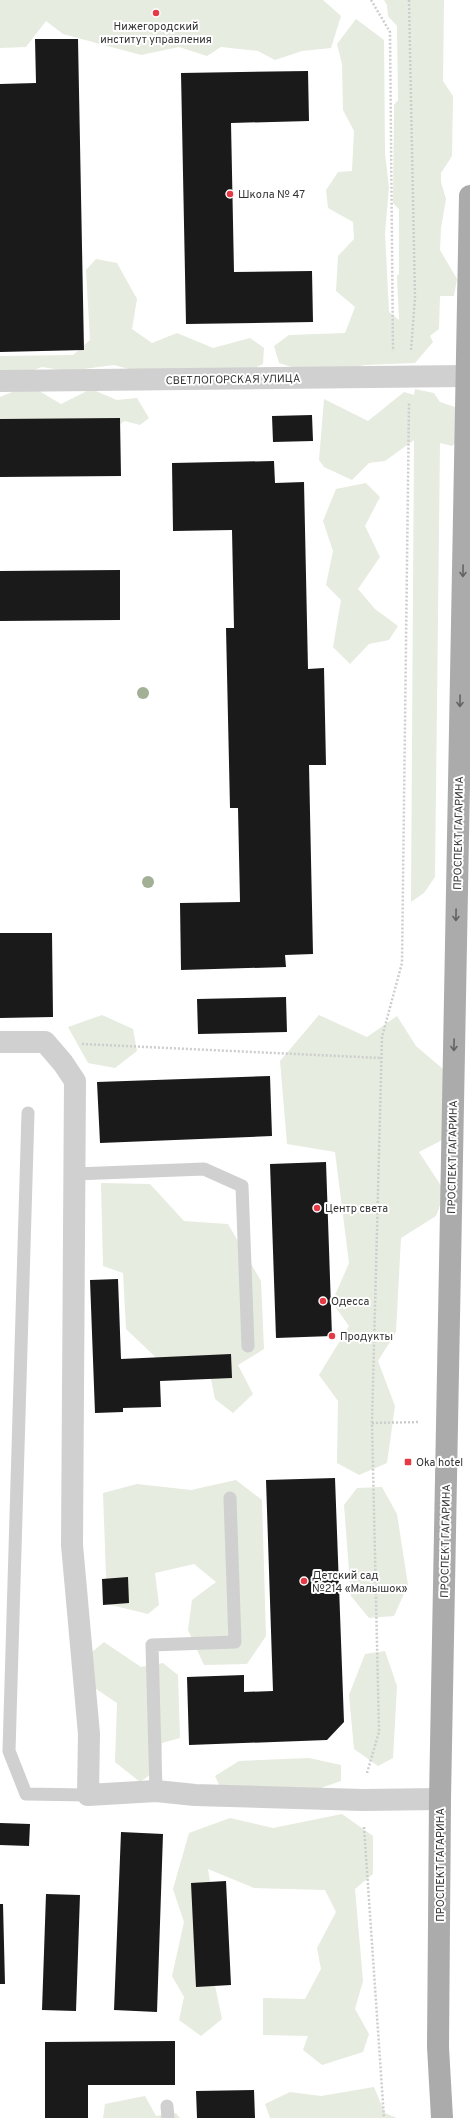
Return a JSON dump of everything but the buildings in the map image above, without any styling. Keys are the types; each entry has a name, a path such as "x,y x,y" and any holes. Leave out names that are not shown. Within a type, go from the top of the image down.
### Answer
{"main road":[{"name":"ПРОСПЕКТ ГАГАРИНА","path":"442,2118 438,2047 440,1799 470,196"}],"street":[{"name":"СВЕТЛОГОРСКАЯ УЛИЦА","path":"0,381 466,376"},
{"path":"0,1042 45,1042 63,1063 75,1082 72,1545 89,1734 88,1795 156,1791 195,1795 363,1800 440,1799"}],"lane":[{"path":"28,1113 9,1751 26,1794 88,1795"},
{"path":"74,1174 204,1169 242,1186 248,1346"},
{"path":"156,1791 152,1645 235,1642 230,1498"}],"path":[{"path":"371,0 390,32 392,349 409,377"},
{"path":"384,2118 363,1788 379,1732 372,1423 382,1037 402,963 409,377 415,298 408,0"},
{"path":"45,1042 382,1058"},
{"path":"372,1423 420,1422"}],"shaded area":[{"path":"0,0 323,0 341,16 331,48 302,51 275,60 258,51 221,47 207,56 179,47 141,55 63,34 46,21 26,47 0,48"},
{"path":"384,0 444,0 443,81 453,96 452,156 441,173 441,182 446,199 441,228 440,250 457,279 454,296 440,296 439,329 430,336 433,342 415,363 365,365 327,372 295,368 279,363 274,346 289,335 345,333 355,307 336,291 338,256 354,239 353,222 328,208 326,190 338,172 352,171 354,131 343,110 342,64 337,44 356,19 384,40 385,153 389,187 385,233 389,312 399,320 397,276 399,274 399,209 393,203 394,105 398,100 397,26 388,16 387,5"},
{"path":"96,259 117,263 137,299 132,329 152,343 177,333 213,348 250,338 264,348 263,364 248,371 217,376 192,368 155,376 114,365 68,371 42,367 10,378 0,374 0,356 73,355 90,340 86,270"},
{"path":"29,385 61,404 91,389 117,400 137,398 149,418 140,425 125,421 102,435 0,422 0,397"},
{"path":"415,389 434,393 440,402 458,408 464,435 452,446 440,443 435,877 424,893 411,902 414,440 385,461 369,463 352,480 324,467 319,460 324,399 368,421 404,392 414,395"},
{"path":"366,483 380,497 365,526 380,557 358,589 375,609 398,626 389,640 369,644 350,664 333,647 341,600 326,585 333,551 323,521 336,489"},
{"path":"102,1015 133,1029 137,1051 115,1068 88,1063 68,1027"},
{"path":"319,1015 367,1037 397,1016 416,1046 450,1075 454,1134 419,1152 445,1192 436,1216 401,1238 396,1332 378,1361 395,1406 387,1463 359,1475 337,1463 338,1401 319,1375 349,1326 332,1302 349,1263 335,1152 287,1144 280,1061"},
{"path":"101,1183 150,1184 184,1221 228,1224 261,1281 264,1349 238,1365 253,1394 233,1413 215,1399 209,1369 171,1372 126,1329 123,1273 103,1266"},
{"path":"236,1480 262,1500 266,1636 247,1664 204,1665 188,1630 192,1600 216,1582 194,1564 155,1573 159,1605 148,1614 107,1604 103,1493 137,1484 191,1490"},
{"path":"382,1487 397,1514 408,1585 394,1616 369,1618 351,1596 344,1505 357,1488"},
{"path":"104,1642 141,1667 163,1663 178,1675 180,1738 162,1743 161,1767 140,1782 115,1762 117,1703 90,1685 87,1656"},
{"path":"385,1651 397,1686 393,1758 378,1766 354,1749 349,1695 365,1654"},
{"path":"309,1758 341,1765 341,1781 303,1794 222,1791 215,1776 239,1761"},
{"path":"342,1814 373,1836 373,1874 355,1889 363,1981 355,2009 369,2034 363,2052 322,2065 303,2050 308,2036 263,2035 263,1998 305,1999 321,1969 317,1948 336,1912 325,1890 254,1888 208,1869 215,1911 209,1957 222,2019 201,2036 179,2020 184,1997 172,1976 184,1922 173,1889 189,1833 230,1818 273,1828"},
{"path":"374,2087 385,2113 397,2118 270,2118 265,2104 290,2092 321,2096"},
{"path":"145,2096 156,2116 176,2113 180,2118 103,2118 105,2104"}],"place":[{"name":"Нижегородский институт управления","path":"156,13"},
{"name":"Школа № 47","path":"230,194"},
{"name":"Центр света","path":"317,1208"},
{"name":"Одесса","path":"323,1301"},
{"name":"Продукты","path":"332,1336"},
{"name":"Oka hotel","path":"408,1462"},
{"name":"Детский сад №214 «Малышок»","path":"304,1581"}]}
